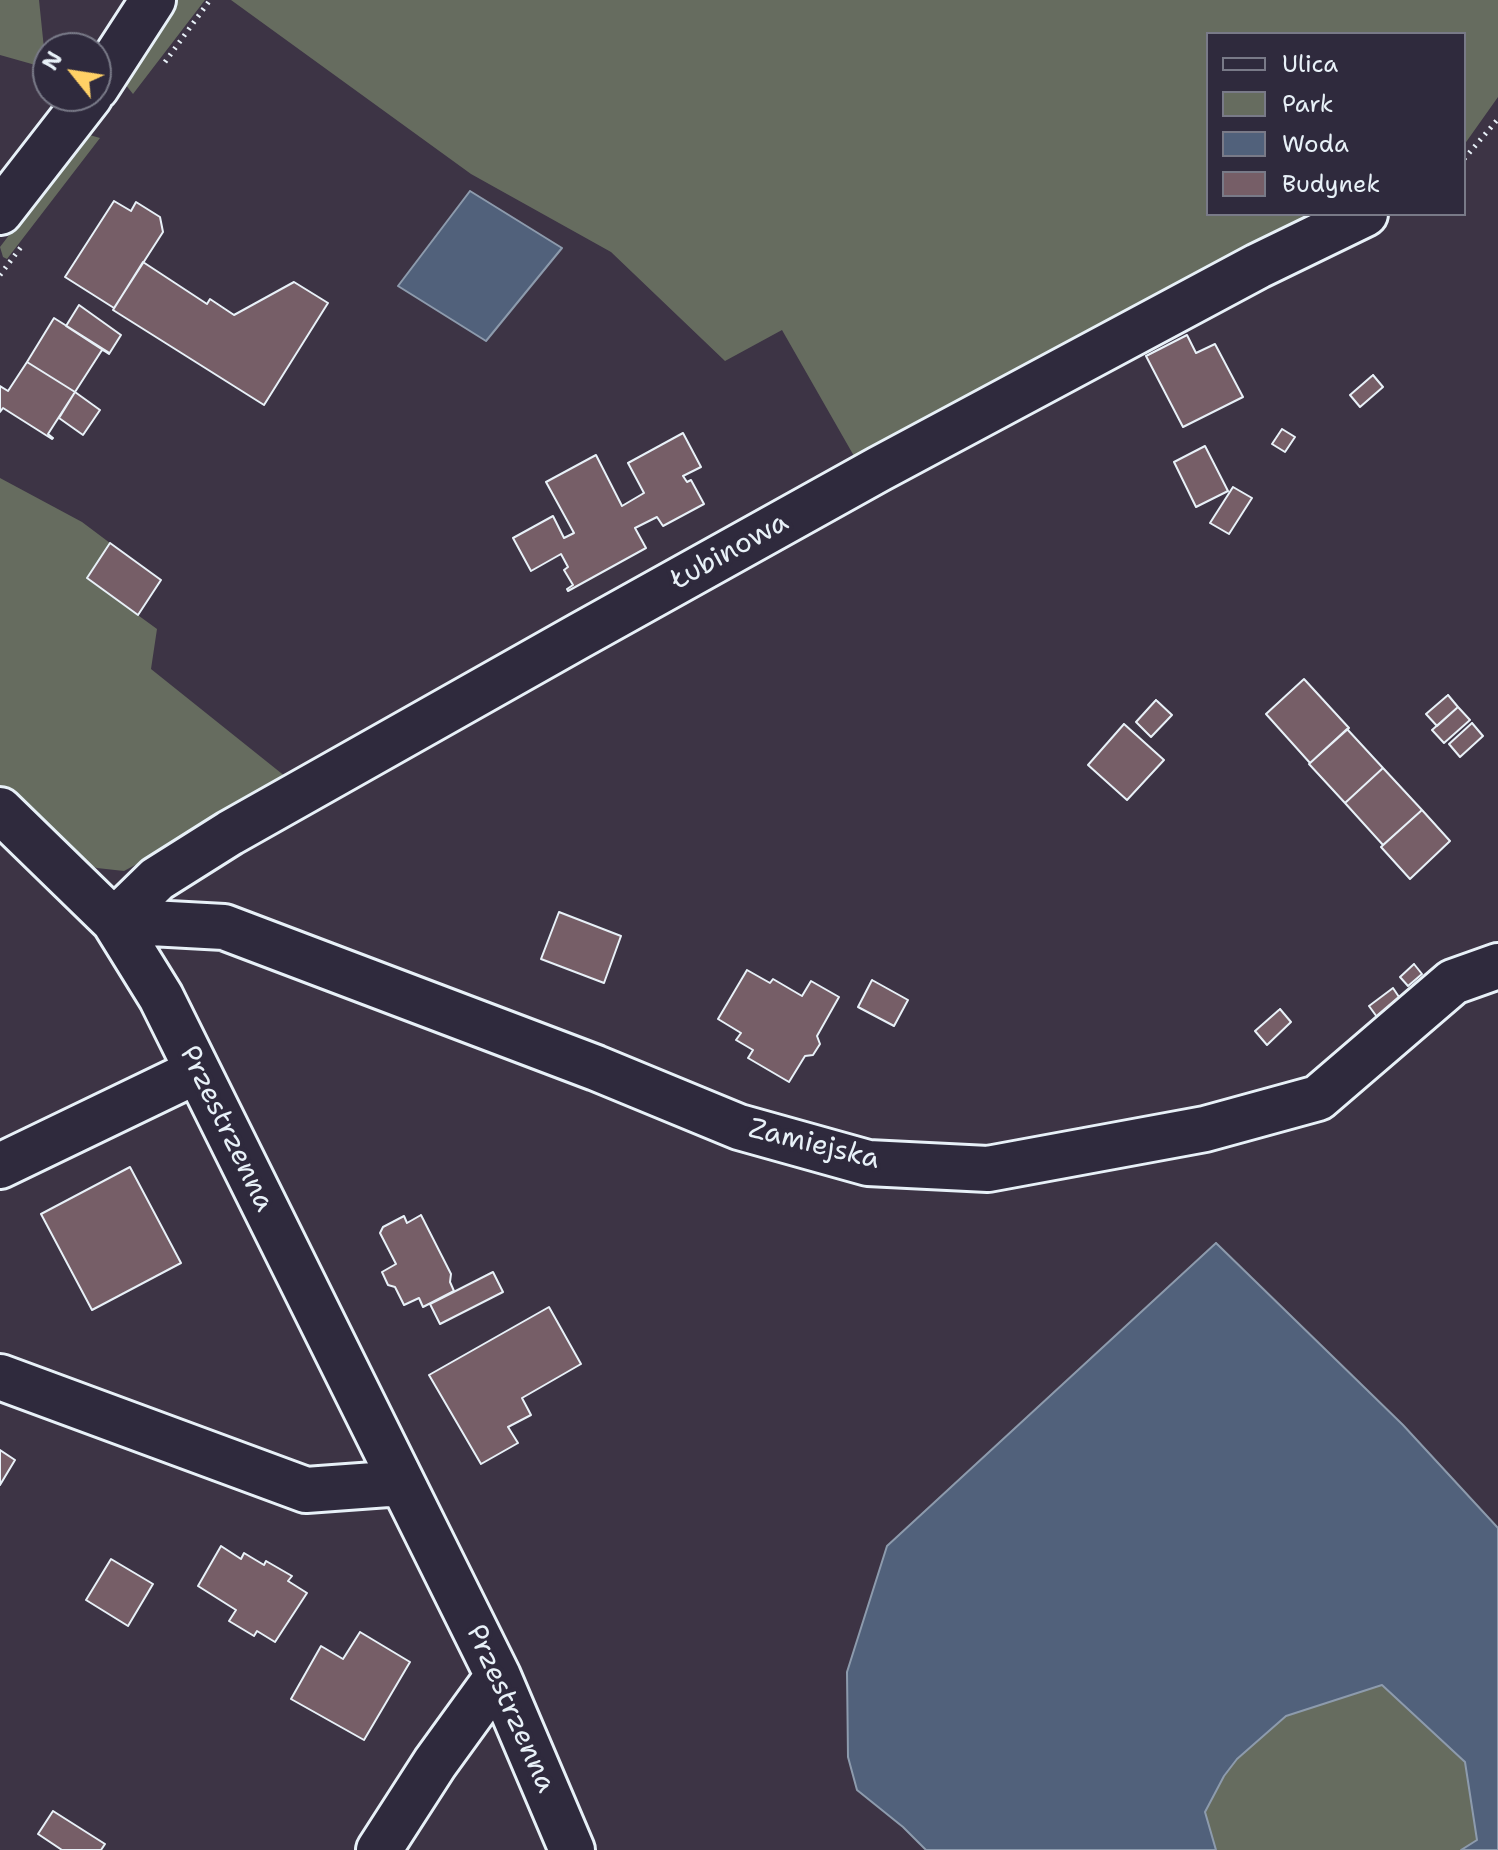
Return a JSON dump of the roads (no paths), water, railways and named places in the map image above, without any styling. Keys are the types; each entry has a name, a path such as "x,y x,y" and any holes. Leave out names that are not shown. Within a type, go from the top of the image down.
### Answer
{"street":[{"path":"112,63 153,0"},
{"path":"0,212 78,112"},
{"name":"Łubinowa","path":"114,921 157,879 230,833 907,454 1258,266 1361,216"},
{"name":"Przestrzenna","path":"0,810 114,921 161,997 498,1676 572,1850"},
{"name":"Zamiejska","path":"114,921 224,927 596,1068 739,1127 868,1163 988,1169 1205,1129 1318,1098 1453,982 1498,966"},
{"path":"0,1166 197,1071"},
{"path":"0,1377 306,1490 402,1483"},
{"path":"379,1850 435,1763 498,1676"}],"water":[{"path":"470,191 562,248 486,341 398,286"},
{"path":"1216,1243 1403,1425 1498,1528 1498,1850 1461,1850 1477,1840 1465,1762 1382,1685 1286,1716 1237,1759 1205,1812 1216,1850 926,1850 857,1790 848,1757 847,1672 887,1546"}]}
